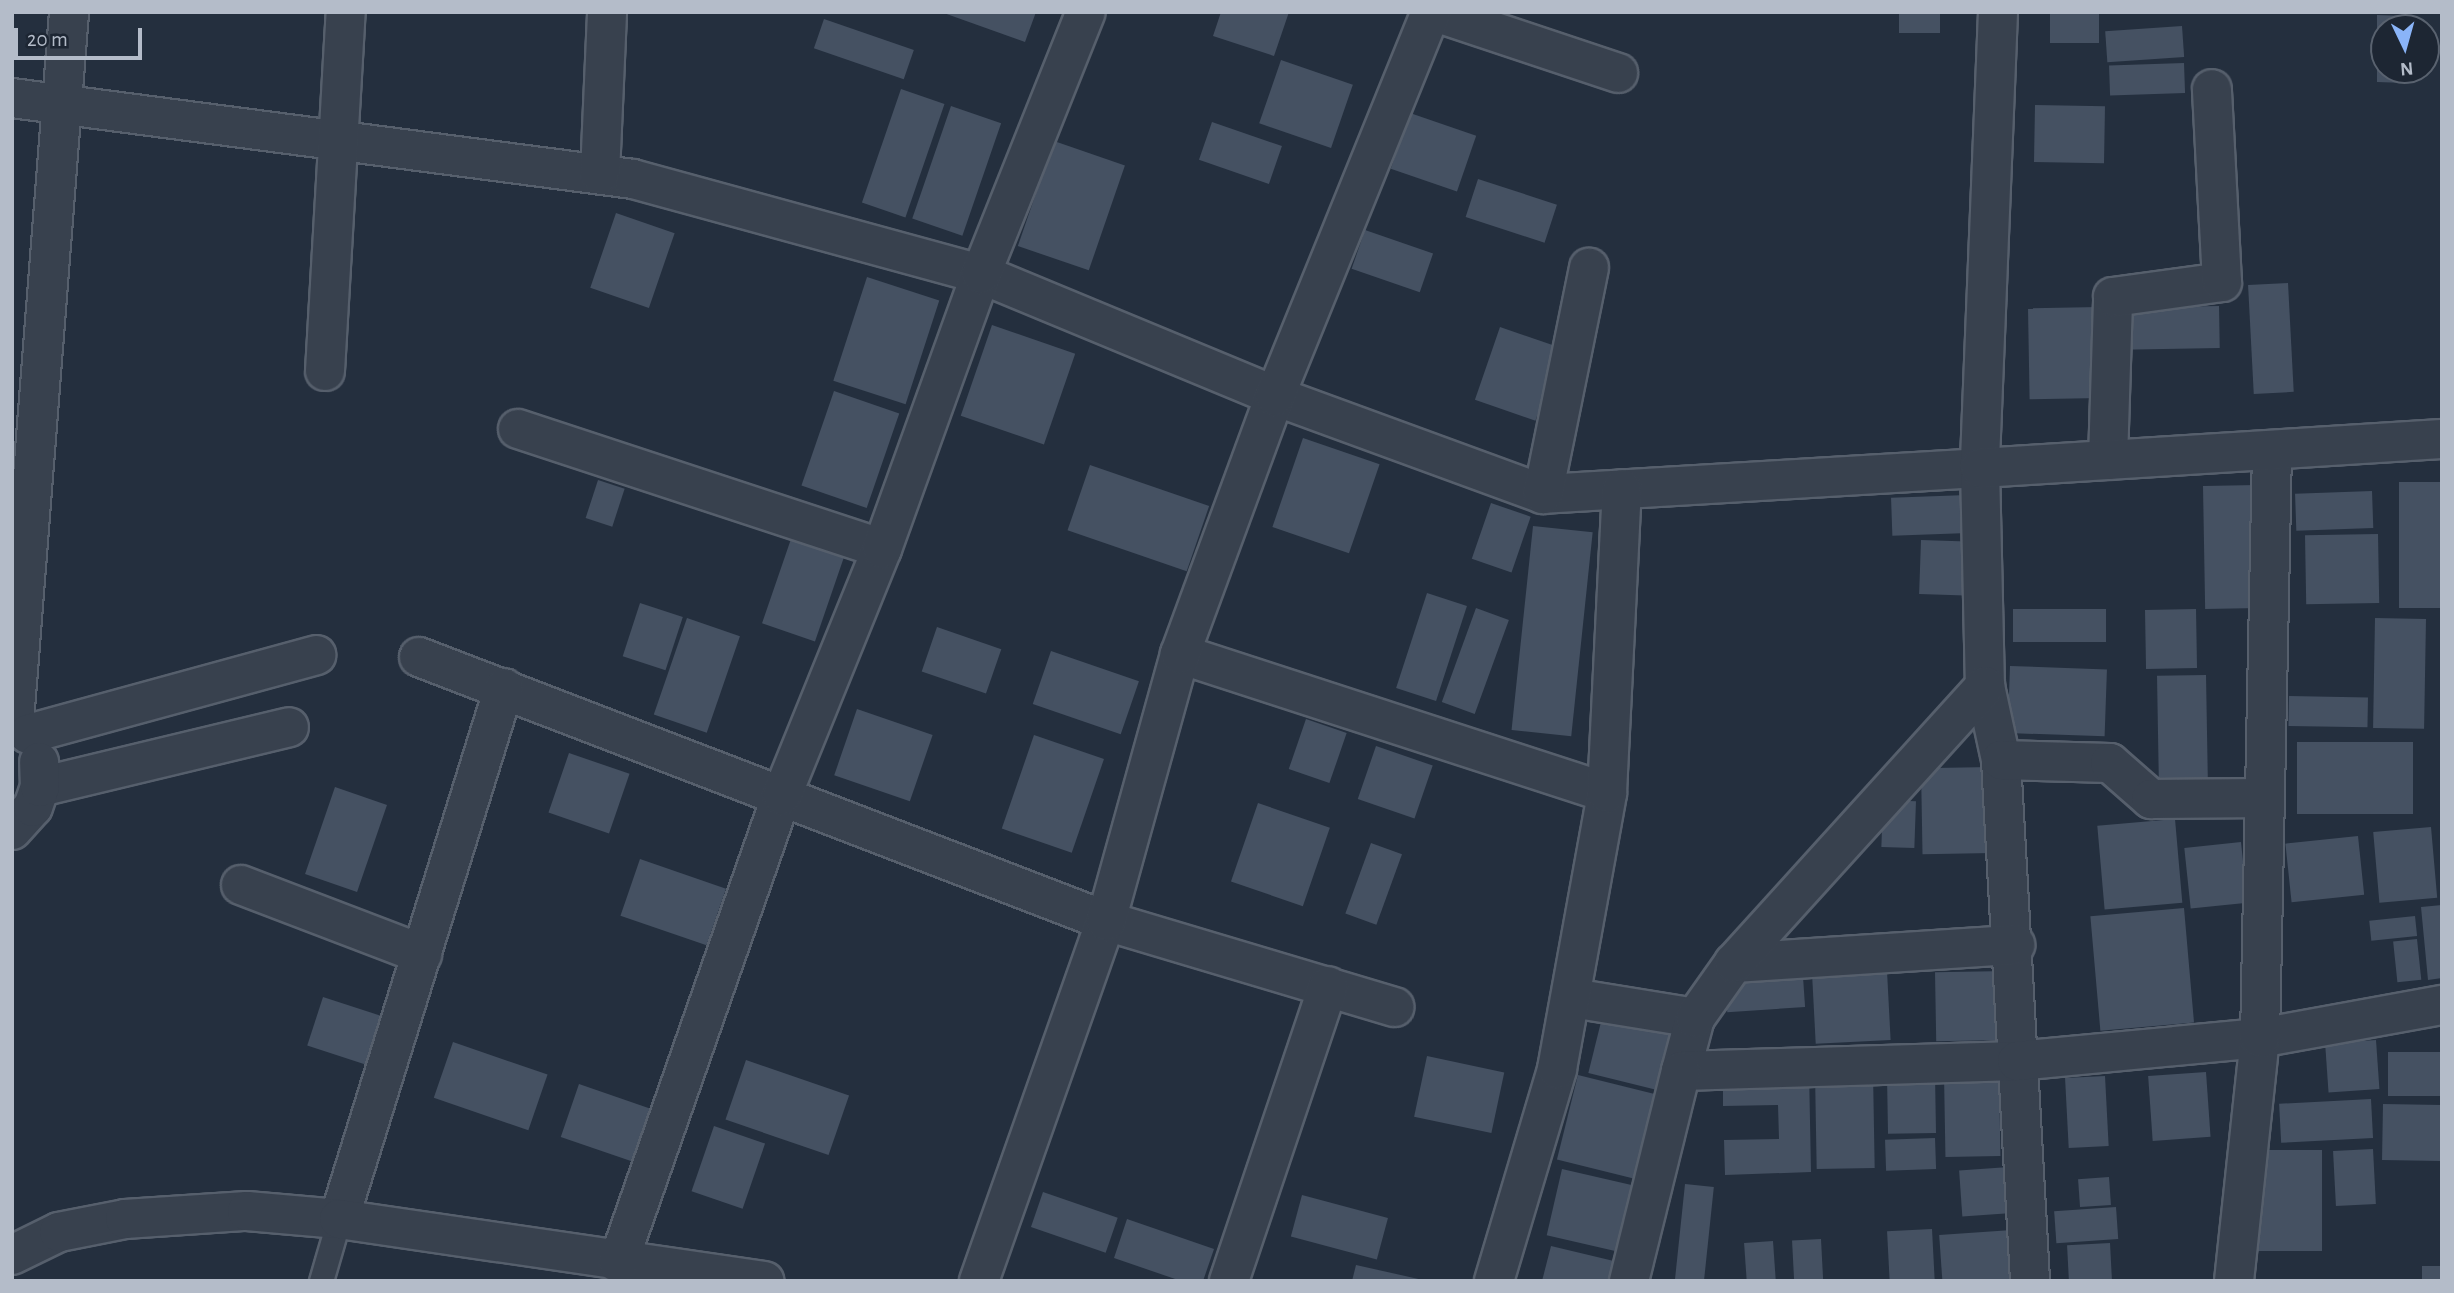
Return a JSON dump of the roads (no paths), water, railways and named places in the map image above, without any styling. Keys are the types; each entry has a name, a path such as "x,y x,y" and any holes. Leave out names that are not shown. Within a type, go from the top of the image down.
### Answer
{"street":[{"path":"12,830 33,807 40,787 39,760 18,725 69,12"},
{"path":"325,371 346,12"},
{"path":"600,174 607,12"},
{"path":"618,1263 782,795 882,549 981,274 1086,12"},
{"path":"979,1281 1106,921 1180,653 1275,396 1433,12 1618,73"},
{"path":"1998,12 1980,468 1985,686 2001,760 2015,945 2017,1061 2030,1281"},
{"path":"2108,460 2113,297 2222,282 2213,89"},
{"path":"12,98 633,179 981,274 1275,396 1543,494 2442,439"},
{"path":"1543,494 1589,268"},
{"path":"518,429 882,549"},
{"path":"2234,1281 2260,1038 2272,450"},
{"path":"1494,1281 1557,1069 1572,998 1607,793 1622,489"},
{"path":"1180,653 1607,793"},
{"path":"18,725 316,655"},
{"path":"419,657 1106,921 1394,1007"},
{"path":"1629,1281 1695,1018 1734,964 1985,686"},
{"path":"339,1219 504,688"},
{"path":"40,787 289,727"},
{"path":"2001,760 2110,764 2151,799 2265,797"},
{"path":"241,885 422,954"},
{"path":"1734,964 2015,945"},
{"path":"1229,1281 1328,986"},
{"path":"1572,998 1695,1018"},
{"path":"1681,1071 2017,1061 2260,1038 2442,1005"},
{"path":"12,1255 59,1232 125,1219 247,1211 339,1219 618,1263 765,1281"}],"lane":[{"path":"321,1281 339,1219"}]}
